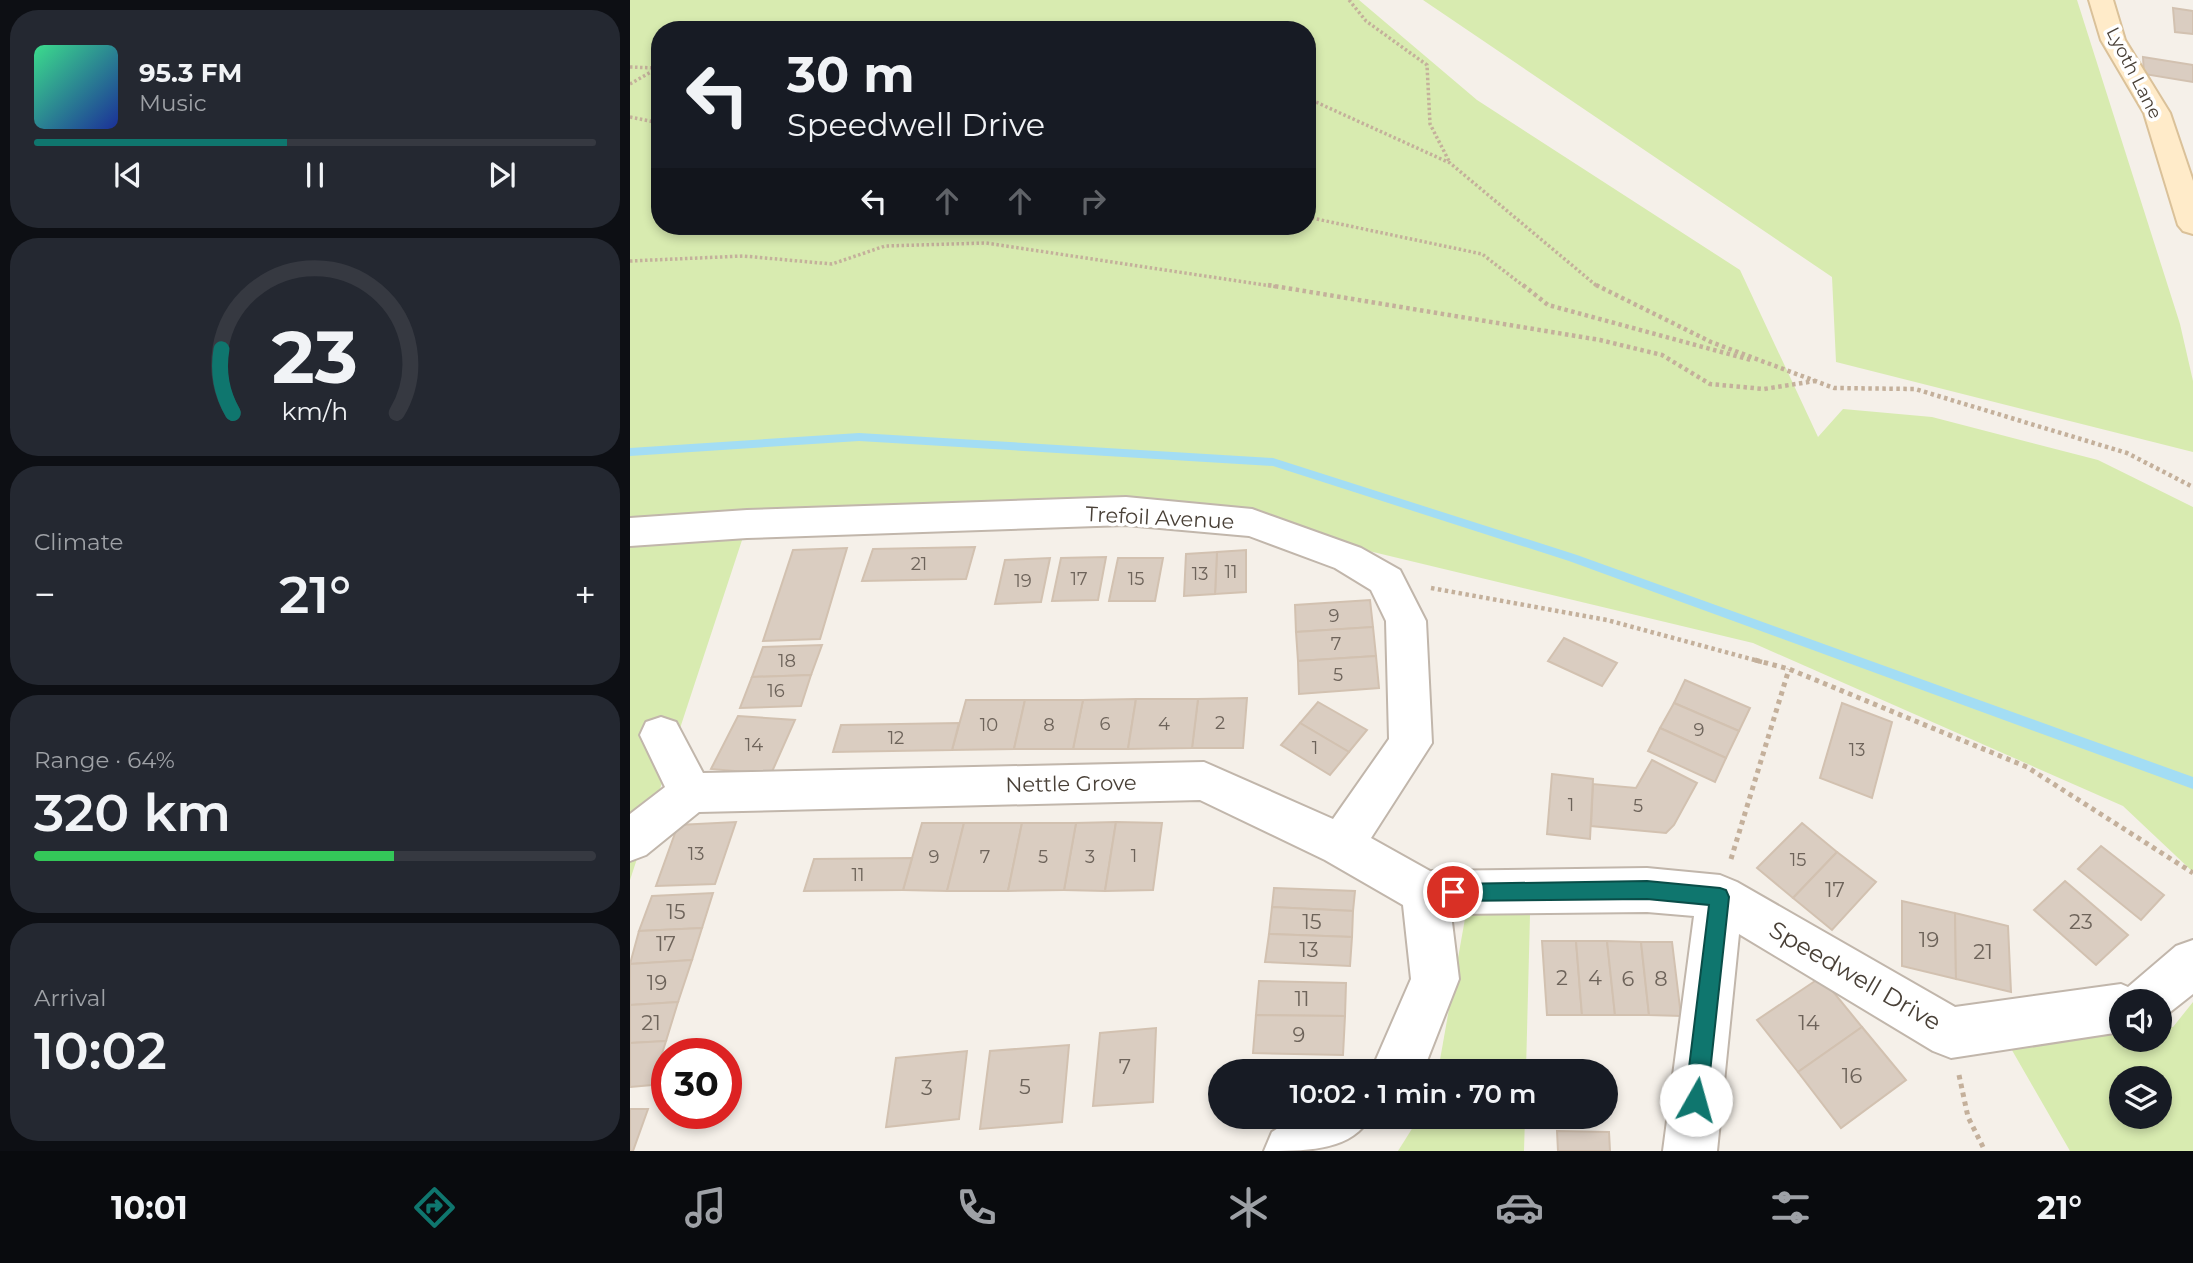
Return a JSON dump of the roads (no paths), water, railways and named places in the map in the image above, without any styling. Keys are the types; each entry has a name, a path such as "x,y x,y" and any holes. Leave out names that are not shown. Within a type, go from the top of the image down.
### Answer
{"street":[{"name":"Lyoth Lane","path":"2101,0 2113,40 2157,113 2193,225"},
{"name":"Trefoil Avenue","path":"630,532 747,524 1126,511 1252,523 1348,558 1386,580 1406,621 1411,743 1341,845"},
{"path":"630,841 691,793 661,735"},
{"name":"Nettle Grove","path":"691,793 1204,781 1341,845 1425,893"},
{"name":"Speedwell Drive","path":"1425,893 1647,890 1720,897 1951,1033 2109,1010"},
{"path":"1402,1059 1435,979 1425,893"},
{"path":"1690,1151 1720,897"},
{"path":"2162,989 2193,963"},
{"path":"1291,1151 1325,1129"}],"waterway":[{"path":"630,452 859,437 1273,462 1573,558 2193,783"}]}
